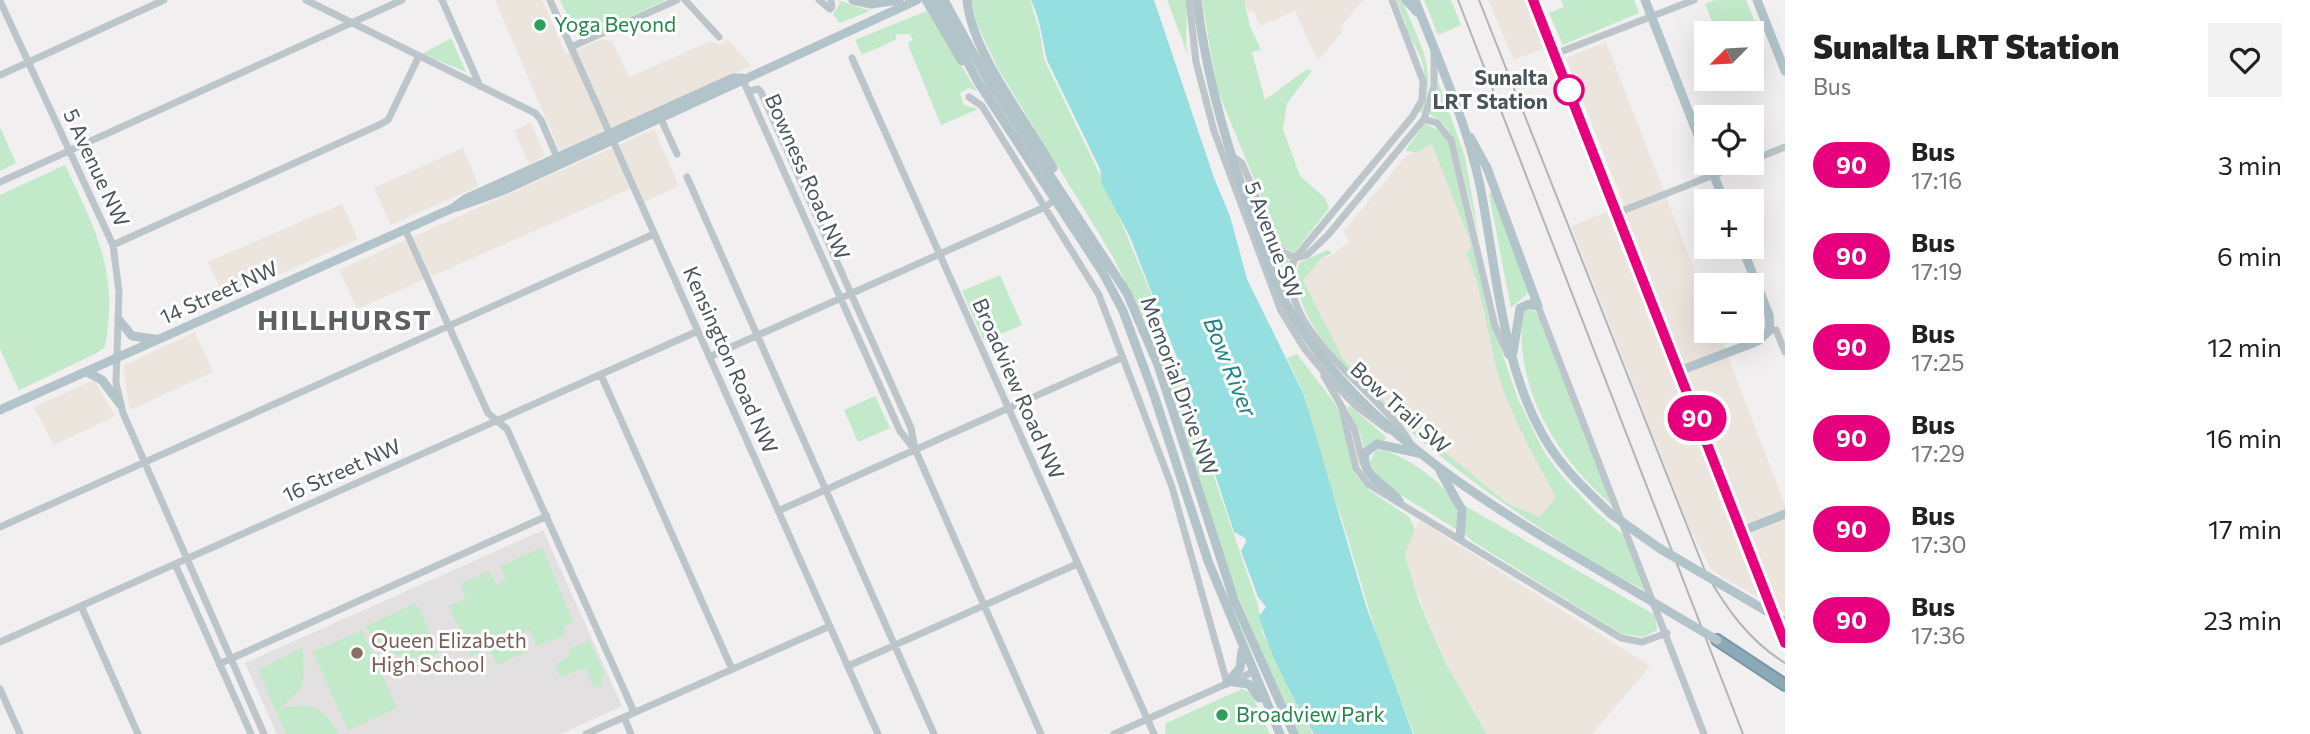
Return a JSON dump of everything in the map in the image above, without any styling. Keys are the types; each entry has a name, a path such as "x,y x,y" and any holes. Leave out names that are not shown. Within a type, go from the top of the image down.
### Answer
{"highway":[{"path":"1717,640 1785,685"}],"main road":[{"path":"853,0 871,4 899,0"},
{"path":"910,0 916,0"},
{"name":"14 Street NW","path":"453,208 465,199 556,155 661,120 735,85 742,78 916,0"},
{"path":"926,0 953,49 978,82"},
{"name":"Memorial Drive NW","path":"935,0 978,82 1116,273 1158,365 1230,588 1294,734"},
{"name":"Memorial Drive NW","path":"944,0 982,71 1060,193 1123,311 1154,395 1208,561 1241,646 1280,734"},
{"path":"967,0 983,47 1057,175 1060,193"},
{"name":"Bow Trail SW","path":"1197,0 1208,77 1270,268 1294,318 1338,377 1421,454 1502,512 1785,679"},
{"path":"1406,0 1421,15"},
{"path":"1415,0 1464,125 1487,168 1538,306"},
{"path":"1645,0 1694,125"},
{"path":"1757,0 1785,71"},
{"name":"14 Street NW","path":"0,410 453,208 502,191 733,78 742,78"},
{"path":"1464,125 1479,180 1515,368 1532,413 1550,446 1576,481 1611,514 1783,629"},
{"path":"1747,259 1777,330 1758,341 1679,371 1783,629 1785,643"},
{"path":"1513,355 1517,344 1516,319 1520,308 1529,304 1538,306"},
{"path":"119,320 132,336 157,340"},
{"path":"87,372 102,380 120,404"},
{"path":"1399,501 1365,468 1365,453 1377,444 1421,454"},
{"path":"1437,466 1462,510 1460,538"},
{"path":"1742,531 1785,514"},
{"path":"1253,642 1256,662 1253,672"},
{"path":"1241,646 1240,668 1230,682 1249,684 1256,692 1275,734"}],"street":[{"path":"0,75 164,0"},
{"path":"306,0 539,116 556,155"},
{"path":"0,182 402,0"},
{"path":"442,0 480,86"},
{"name":"Kensington Road NW","path":"550,0 878,734"},
{"path":"570,47 677,0"},
{"path":"685,0 719,37"},
{"path":"819,0 830,9 831,0"},
{"name":"5 Avenue SW","path":"1189,0 1203,93 1256,249 1281,311 1321,369 1357,407 1410,443"},
{"path":"1392,0 1423,81 1422,100 1412,117 1295,258 1291,289 1306,320 1346,373 1404,432 1410,443"},
{"path":"1534,0 1679,371"},
{"path":"1555,54 1695,0"},
{"name":"5 Avenue NW","path":"0,1 113,245 118,272 119,320 116,359 120,404 264,734"},
{"path":"1231,154 1242,163 1273,237 1283,252 1295,258 1314,250 1424,119 1434,86 1434,50"},
{"path":"113,245 388,120 418,58"},
{"name":"Broadview Road NW","path":"852,58 1154,734"},
{"name":"Bowness Road NW","path":"742,78 846,296 900,431 915,449 1041,734"},
{"path":"969,97 982,106 1099,295 1172,487 1230,682"},
{"path":"1424,119 1437,123 1451,140 1495,326 1515,368"},
{"path":"661,120 677,155"},
{"path":"1764,155 1785,147"},
{"path":"1617,213 1712,175"},
{"path":"687,177 934,734"},
{"path":"709,357 1045,207 1060,193"},
{"path":"405,229 488,413 507,429 634,712"},
{"path":"0,527 654,234"},
{"path":"1538,306 1704,734"},
{"path":"1777,330 1785,352"},
{"name":"16 Street NW","path":"0,642 698,331"},
{"path":"778,511 1123,357"},
{"path":"1321,369 1354,428 1365,468"},
{"path":"600,375 732,669"},
{"path":"1342,409 1356,468 1368,484 1621,638 1642,642 1667,633"},
{"path":"219,664 547,516"},
{"path":"175,564 251,734"},
{"path":"848,666 1077,564"},
{"path":"81,606 138,734"},
{"path":"586,734 830,626"},
{"path":"1114,734 1253,672"},
{"path":"0,690 20,734"},
{"path":"624,717 631,734"}],"shaded area":[{"path":"495,0 542,0 566,54 602,39 612,41 629,77 711,41 720,45 727,39 751,66 560,151"},
{"path":"1241,0 1363,0 1341,26 1344,30 1318,61 1295,11 1260,26 1253,11 1250,12"},
{"path":"1488,0 1527,0 1545,48 1514,60"},
{"path":"1606,42 1696,273 1694,343 1723,343 1785,505 1785,613 1712,571 1689,527 1571,226 1624,205 1566,58"},
{"path":"531,122 545,156 529,164 514,131"},
{"path":"654,129 679,186 640,204 632,188 357,309 339,270"},
{"path":"1432,143 1470,239 1471,249 1466,253 1477,278 1500,380 1510,408 1556,498 1539,518 1507,503 1389,406 1343,359 1303,280 1322,258 1333,255 1349,241 1343,232 1406,156"},
{"path":"463,148 479,186 391,225 374,188"},
{"path":"342,204 358,239 225,299 208,262"},
{"path":"195,332 213,372 130,410 123,366"},
{"path":"94,380 115,416 54,445 34,407"},
{"path":"1419,520 1650,666 1592,734 1487,734 1446,664 1406,565 1406,550"},
{"path":"543,530 622,706 561,734 277,734 245,663"}],"green space":[{"path":"560,0 666,0 582,38 576,35"},
{"path":"838,0 870,11 840,23 833,15 840,3"},
{"path":"971,0 1030,0 1040,33 1044,59 1112,200 1152,296 1258,605 1263,634 1313,734 1298,734 1232,583 1148,329 1112,255 997,67 977,24"},
{"path":"1167,0 1187,0 1186,46 1189,58"},
{"path":"1202,0 1244,0 1250,26 1261,50 1252,52 1265,100 1307,69 1312,71 1287,103 1283,129 1300,176 1325,198 1329,208 1294,253 1285,248 1277,235 1217,89"},
{"path":"1396,0 1402,0 1424,55 1428,83 1422,113 1418,112 1425,91 1424,70 1417,50 1405,31 1406,23"},
{"path":"1424,0 1451,0 1461,25 1438,35"},
{"path":"1561,0 1634,0 1639,13 1563,45 1549,13 1564,7"},
{"path":"1714,0 1746,0 1755,21 1712,21 1705,4"},
{"path":"927,11 977,91 969,88 960,93 964,105 978,109 941,125 909,47 908,42 913,40 910,34 897,34 895,40 862,55 855,40"},
{"path":"451,38 466,72 422,54"},
{"path":"1438,81 1465,157 1479,236 1454,139 1445,125 1429,114 1436,97"},
{"path":"1425,123 1441,132 1448,142 1488,312 1518,399 1544,452 1561,475 1595,511 1627,538 1645,590 1554,537 1493,496 1432,449 1375,399 1329,350 1302,303 1299,263 1327,250 1332,253 1322,258 1303,280 1343,359 1389,406 1507,503 1539,517 1556,498 1504,393 1477,283 1466,253 1471,248 1469,239 1432,144 1416,152 1405,151"},
{"path":"0,127 16,163 0,171"},
{"path":"65,165 95,232 107,273 109,320 105,347 19,390 0,349 0,195"},
{"path":"1492,192 1529,292 1511,308 1489,194"},
{"path":"1270,238 1280,253 1291,261 1290,292 1300,320 1280,277 1267,239"},
{"path":"1000,275 1022,325 984,341 962,291"},
{"path":"1532,308 1538,315 1617,509 1596,490 1558,445 1532,394 1521,338 1523,309"},
{"path":"1297,354 1339,409 1356,475 1369,490 1409,517 1415,529 1405,555 1419,601 1446,664 1487,734 1414,734 1381,650 1342,519 1323,469 1305,396 1287,358"},
{"path":"875,396 890,428 858,442 844,410"},
{"path":"1350,406 1386,437 1385,440 1375,441 1364,449 1359,431 1347,407"},
{"path":"1376,450 1404,459 1434,480 1453,500 1460,525 1456,529 1380,479 1369,463"},
{"path":"1462,504 1655,615 1657,630 1644,637 1622,634 1472,541 1465,535"},
{"path":"540,548 544,551 573,622 563,627 566,634 537,647 529,630 518,634 526,652 497,665 489,648 471,656 449,606 466,598 460,584 489,571 496,584 506,579 500,566"},
{"path":"414,604 418,606 439,653 417,658 397,655 380,644 366,626"},
{"path":"362,630 397,708 348,730 313,652"},
{"path":"589,640 605,675 600,678 603,684 594,688 585,668 560,677 555,665 571,654 569,649"},
{"path":"302,648 302,684 294,696 278,709 298,706 314,708 327,716 338,734 286,734 258,670"},
{"name":"Broadview Park","path":"1242,689 1251,693 1270,734 1165,734 1166,723"}],"water":[{"name":"Bow River","path":"1031,0 1154,0 1214,178 1230,216 1247,279 1304,395 1366,606 1413,734 1314,734 1290,691 1269,647 1259,616 1266,607 1258,597 1241,551 1246,542 1245,538 1234,532 1177,358 1130,237 1102,184 1100,169 1047,60"}],"tram line":[{"path":"1479,0 1705,571 1749,634 1785,663"}],"railway":[{"path":"1458,0 1743,734"}],"bus line":[{"name":"90","path":"1533,0 1785,643"}],"place":[{"name":"Yoga Beyond","path":"540,25"},
{"name":"Sunalta LRT Station","path":"1569,90"},
{"name":"Queen Elizabeth High School","path":"357,653"},
{"name":"Broadview Park","path":"1222,715"}],"district":[{"name":"HILLHURST","path":"345,320"}]}
